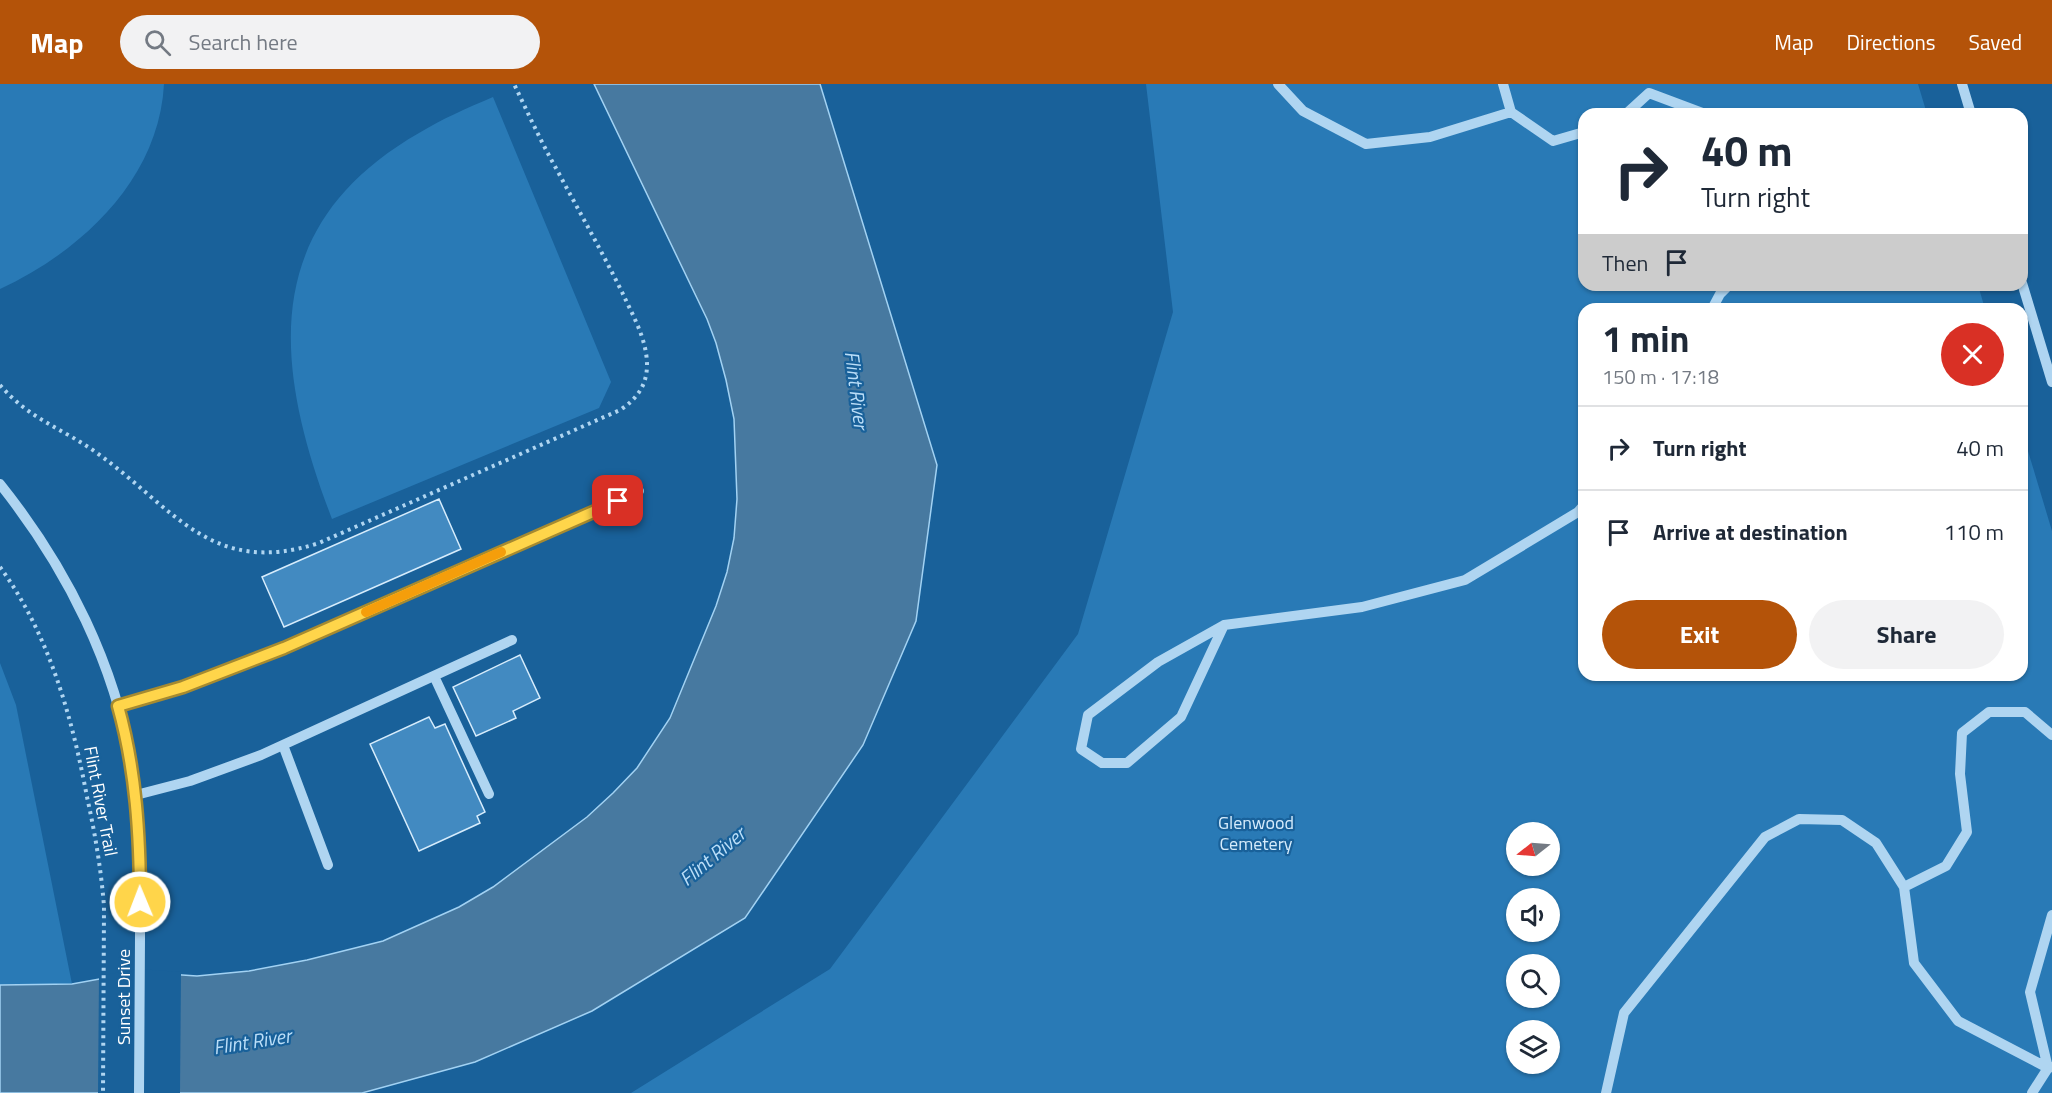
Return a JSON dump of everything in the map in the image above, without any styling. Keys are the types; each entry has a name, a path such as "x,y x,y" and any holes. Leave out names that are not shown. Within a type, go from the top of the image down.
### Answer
{"street":[{"path":"1278,84 1303,111 1366,144 1430,137 1511,112"},
{"path":"1503,84 1511,112 1553,141 1578,134"},
{"path":"1962,84 1969,108"},
{"path":"1631,108 1648,88 1692,108"},
{"path":"2025,291 2052,382"},
{"name":"Sunset Drive","path":"0,484 38,533 68,585 94,639 118,706 128,747 136,795 140,902 139,1093"},
{"path":"118,706 206,679 302,640 639,491"},
{"path":"1224,625 1181,717 1127,764 1102,763 1081,749 1088,715 1158,662 1224,625 1362,607 1465,580 1578,512"},
{"path":"136,795 190,781 283,745 512,640"},
{"path":"434,676 489,794"},
{"path":"1904,887 1946,866 1967,832 1960,774 1962,733 1989,711 2025,712 2052,735"},
{"path":"283,745 328,865"},
{"path":"1606,1093 1624,1013 1765,837 1800,819 1842,820 1876,843 1904,887 1914,963 1958,1021 2050,1067"},
{"path":"2032,1093 2050,1067 2030,992 2052,915"}],"path":[{"path":"0,385 26,410 97,453 189,528 217,544 260,553 289,551 319,543 620,410 636,397 644,383 647,363 643,341 610,268 555,168 514,84"},
{"name":"Flint River Trail","path":"0,567 35,627 65,701 92,820 102,878 104,906 103,1093"}],"green space":[{"path":"0,84 164,84 159,119 148,151 132,181 111,208 60,254 0,289"},
{"name":"Glenwood Cemetery","path":"1146,84 1918,84 1925,108 1578,108 1578,291 1980,291 1983,303 1578,303 1578,681 2028,681 2028,451 2052,531 2052,1093 631,1093 830,969 1078,634 1173,312"},
{"path":"493,97 611,382 599,408 332,519 312,463 298,408 291,355 293,304 305,256 329,211 366,170 419,133"},
{"path":"0,663 16,705 72,984 0,985"}],"water":[{"name":"Flint River","path":"594,84 820,84 937,465 916,621 863,745 745,918 592,1011 475,1062 362,1093 0,1093 0,985 72,984 138,972 197,976 249,971 307,960 383,941 459,907 493,887 587,817 637,768 670,718 716,606 727,572 734,538 737,499 734,419 726,380 707,319"}],"pier":[{"path":"138,969 181,972 180,1093 98,1093 99,976"}],"building":[{"path":"439,499 461,549 284,627 262,577"},
{"path":"520,655 540,698 513,711 516,718 476,736 453,687"},
{"path":"429,717 435,728 445,724 485,812 477,816 480,823 419,851 370,744"}],"slow traffic":[{"path":"366,612 501,552"}],"route":[{"path":"140,902 136,795 118,706 183,687 284,648 618,501"}]}
